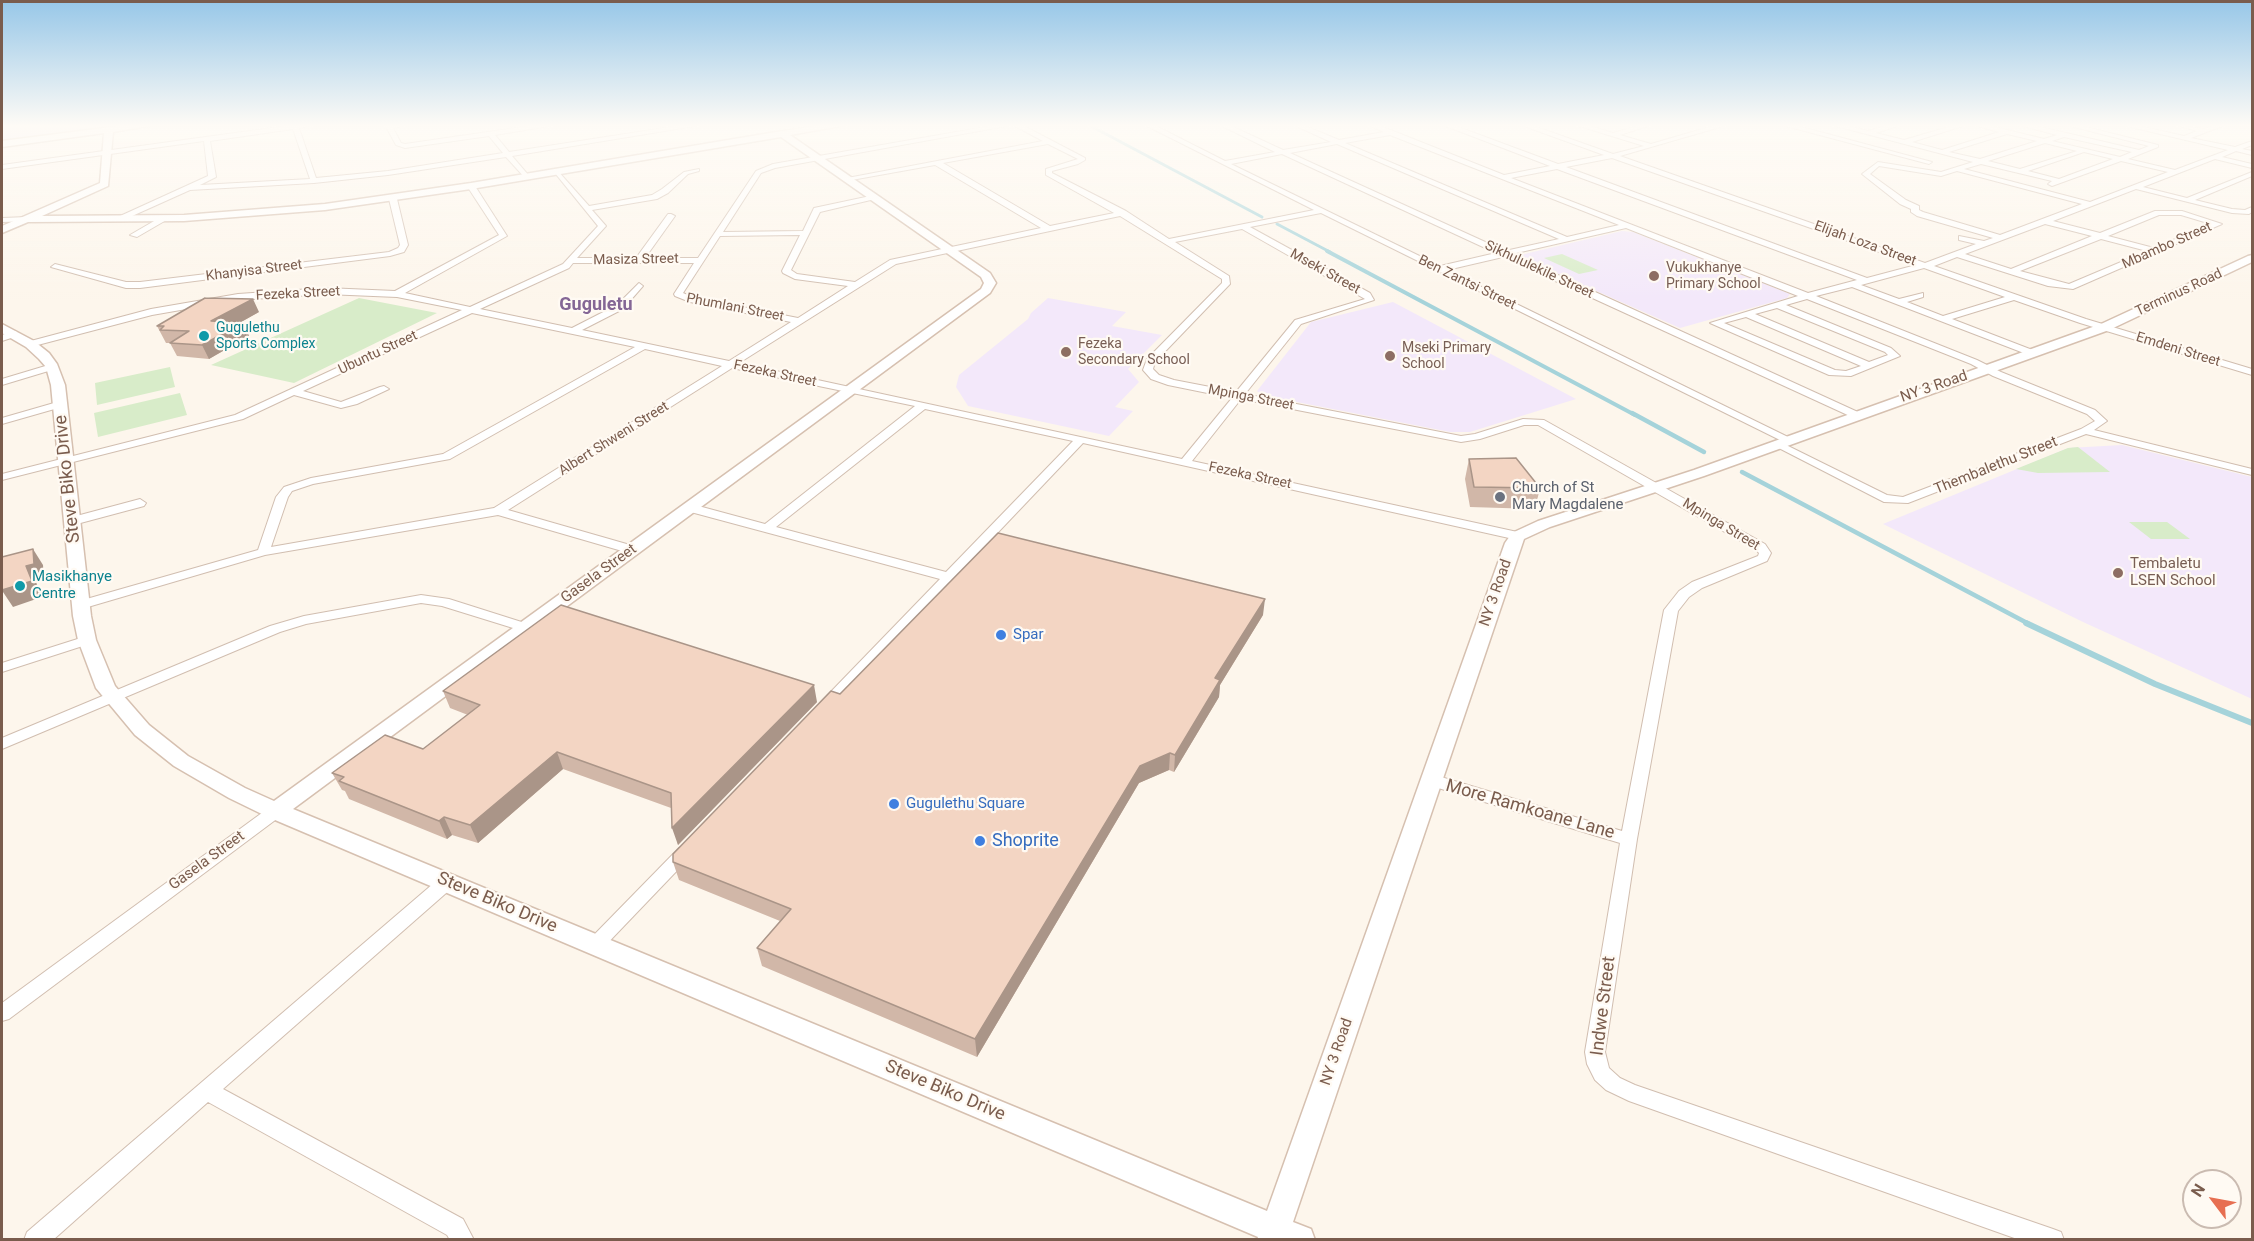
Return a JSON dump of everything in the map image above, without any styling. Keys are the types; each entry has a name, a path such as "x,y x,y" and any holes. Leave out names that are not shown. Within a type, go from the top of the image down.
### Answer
{"street":[{"path":"2,230 105,183"},
{"path":"121,219 200,183"},
{"path":"190,188 280,183"},
{"path":"2,220 164,219 261,213 393,199 490,183"},
{"name":"Ubuntu Street","path":"2,477 230,420 572,261 602,226 567,183"},
{"path":"589,208 654,197 674,183"},
{"name":"Phumlani Street","path":"752,183 678,291 680,296 800,321"},
{"name":"Gasela Street","path":"2,1012 986,291 990,283 986,275 852,183"},
{"path":"971,183 1047,228"},
{"name":"Mpinga Street","path":"1065,183 1170,241 1222,275 1227,281 1150,361 1148,372 1165,381 1461,439 1476,437 1523,422 1540,422 1756,544 1765,553"},
{"name":"Ben Zantsi Street","path":"1263,183 1781,442"},
{"name":"Sikhululekile Street","path":"1349,183 1856,415"},
{"path":"1433,183 1566,240"},
{"path":"1518,183 1989,368 2100,418 2100,423 2085,430"},
{"path":"1602,183 1866,281"},
{"name":"Elijah Loza Street","path":"1688,183 2105,327"},
{"path":"1878,183 1903,202 1916,208 1914,210 1920,214 2001,238"},
{"path":"2009,183 2090,204"},
{"path":"2036,190 2054,183"},
{"path":"1778,305 1894,353 1892,358 1847,374 1826,372 1715,323 1808,296 1924,265 2149,183"},
{"path":"2188,200 2231,183"},
{"path":"397,294 504,237 471,186"},
{"path":"2136,188 2232,211 2246,212 2253,209"},
{"path":"857,285 787,273 787,269 804,233 820,208 872,196"},
{"name":"Khanyisa Street","path":"55,267 131,286 243,285 401,250 404,245 393,199"},
{"path":"1170,241 1320,211"},
{"name":"Mbambo Street","path":"1956,254 2013,272 2059,285 2076,286 2218,224 2182,213 2166,211 2013,272"},
{"name":"Albert Shweni Street","path":"81,605 263,552 498,511 893,262 1123,213"},
{"path":"639,260 671,216"},
{"path":"134,235 164,219"},
{"path":"2045,221 2155,251"},
{"name":"Mseki Street","path":"1185,462 1298,322 1370,300 1367,295 1242,226"},
{"path":"1439,269 1624,226"},
{"path":"718,234 804,233"},
{"path":"1962,238 1984,244"},
{"name":"Terminus Road","path":"2105,327 2253,258"},
{"name":"Masiza Street","path":"572,261 700,260"},
{"name":"Fezeka Street","path":"30,345 243,285 397,294 1081,439 1518,536"},
{"path":"1854,285 2032,353"},
{"path":"574,330 620,307 639,286"},
{"path":"1898,302 1920,295"},
{"path":"1943,319 2013,297"},
{"path":"1747,314 1870,366"},
{"name":"NY 3 Road","path":"1282,1236 1431,780 1513,543 1518,536 1544,524 1657,487 2105,327"},
{"name":"Emdeni Street","path":"2105,327 2253,372"},
{"path":"2,382 52,367 44,356 30,345 6,334"},
{"path":"263,552 282,497 288,489 311,481 446,457 644,346"},
{"name":"Steve Biko Drive","path":"52,367 60,404 81,605 87,640 113,698 147,735 181,761 237,793 276,811 817,1036 1282,1236"},
{"path":"293,392 341,405 384,389"},
{"path":"2,421 60,404"},
{"path":"767,528 923,405"},
{"path":"2085,430 2253,472"},
{"name":"Thembalethu Street","path":"1781,442 1884,498 1905,501 2085,430"},
{"path":"811,720 1081,439"},
{"path":"73,521 140,503"},
{"path":"691,508 948,577"},
{"path":"498,511 633,549"},
{"name":"Indwe Street","path":"1765,553 1760,560 1696,585 1684,594 1671,610 1629,839 1595,1052 1597,1064 1608,1079 1629,1092 2053,1239"},
{"path":"2,744 289,624 409,600 444,602 526,628"},
{"path":"2,668 87,640"},
{"name":"More Ramkoane Lane","path":"1431,780 1629,839"},
{"path":"595,945 694,842"},
{"path":"35,1239 447,882"},
{"path":"207,1090 455,1227 463,1239"}],"shaded area":[{"name":"Vukukhanye Primary School","path":"1622,231 1633,232 1790,294 1787,298 1680,328 1524,259 1520,255"},
{"name":"Fezeka Secondary School","path":"1048,298 1126,312 1112,326 1162,335 1128,369 1139,382 1115,407 1133,411 1109,436 968,406 956,387 959,375 1028,319 1031,313"},
{"name":"Mseki Primary School","path":"1393,302 1576,399 1470,432 1450,432 1261,395 1257,391 1311,322"},
{"name":"Tembaletu LSEN School","path":"2122,445 2252,477 2252,699 2083,622 1883,524 2068,448"}],"green space":[{"path":"1562,254 1598,270 1579,274 1544,258"},
{"path":"359,298 437,313 294,383 211,365"},
{"path":"170,367 175,387 97,405 95,383"},
{"path":"180,393 187,415 98,437 94,413"},
{"path":"2078,447 2110,472 2038,473 2016,469 2068,448"},
{"path":"2129,522 2167,522 2190,539 2151,539"}],"building":[{"path":"205,298 253,299 211,321 243,323 202,345 170,343 189,331 160,330 164,326 157,326"},
{"path":"1516,458 1540,488 1474,487 1469,459"},
{"name":"Gugulethu Square","path":"998,533 1265,599 1215,678 1220,680 1175,755 1170,753 1140,766 975,1039 757,948 791,909 673,862 673,854 831,691 840,694"},
{"path":"33,549 34,564 26,566 32,581 2,590 2,557"},
{"path":"561,605 814,685 672,828 671,793 557,752 470,825 444,817 439,821 339,781 344,777 332,773 385,735 423,749 480,705 443,691"}],"waterway":[{"path":"1198,183 1262,217"},
{"path":"1277,224 1330,252"},
{"path":"1327,251 1635,415"},
{"path":"1632,413 1704,452"},
{"path":"1742,472 2029,624"},
{"path":"2026,623 2155,684 2252,723"}],"place":[{"name":"Vukukhanye Primary School","path":"1654,276"},
{"name":"Gugulethu Sports Complex","path":"204,336"},
{"name":"Fezeka Secondary School","path":"1066,352"},
{"name":"Mseki Primary School","path":"1390,356"},
{"name":"Church of St Mary Magdalene","path":"1500,497"},
{"name":"Tembaletu LSEN School","path":"2118,573"},
{"name":"Masikhanye Centre","path":"20,586"},
{"name":"Spar","path":"1001,635"},
{"name":"Gugulethu Square","path":"894,804"},
{"name":"Shoprite","path":"980,841"}],"district":[{"name":"Guguletu","path":"596,305"}]}
